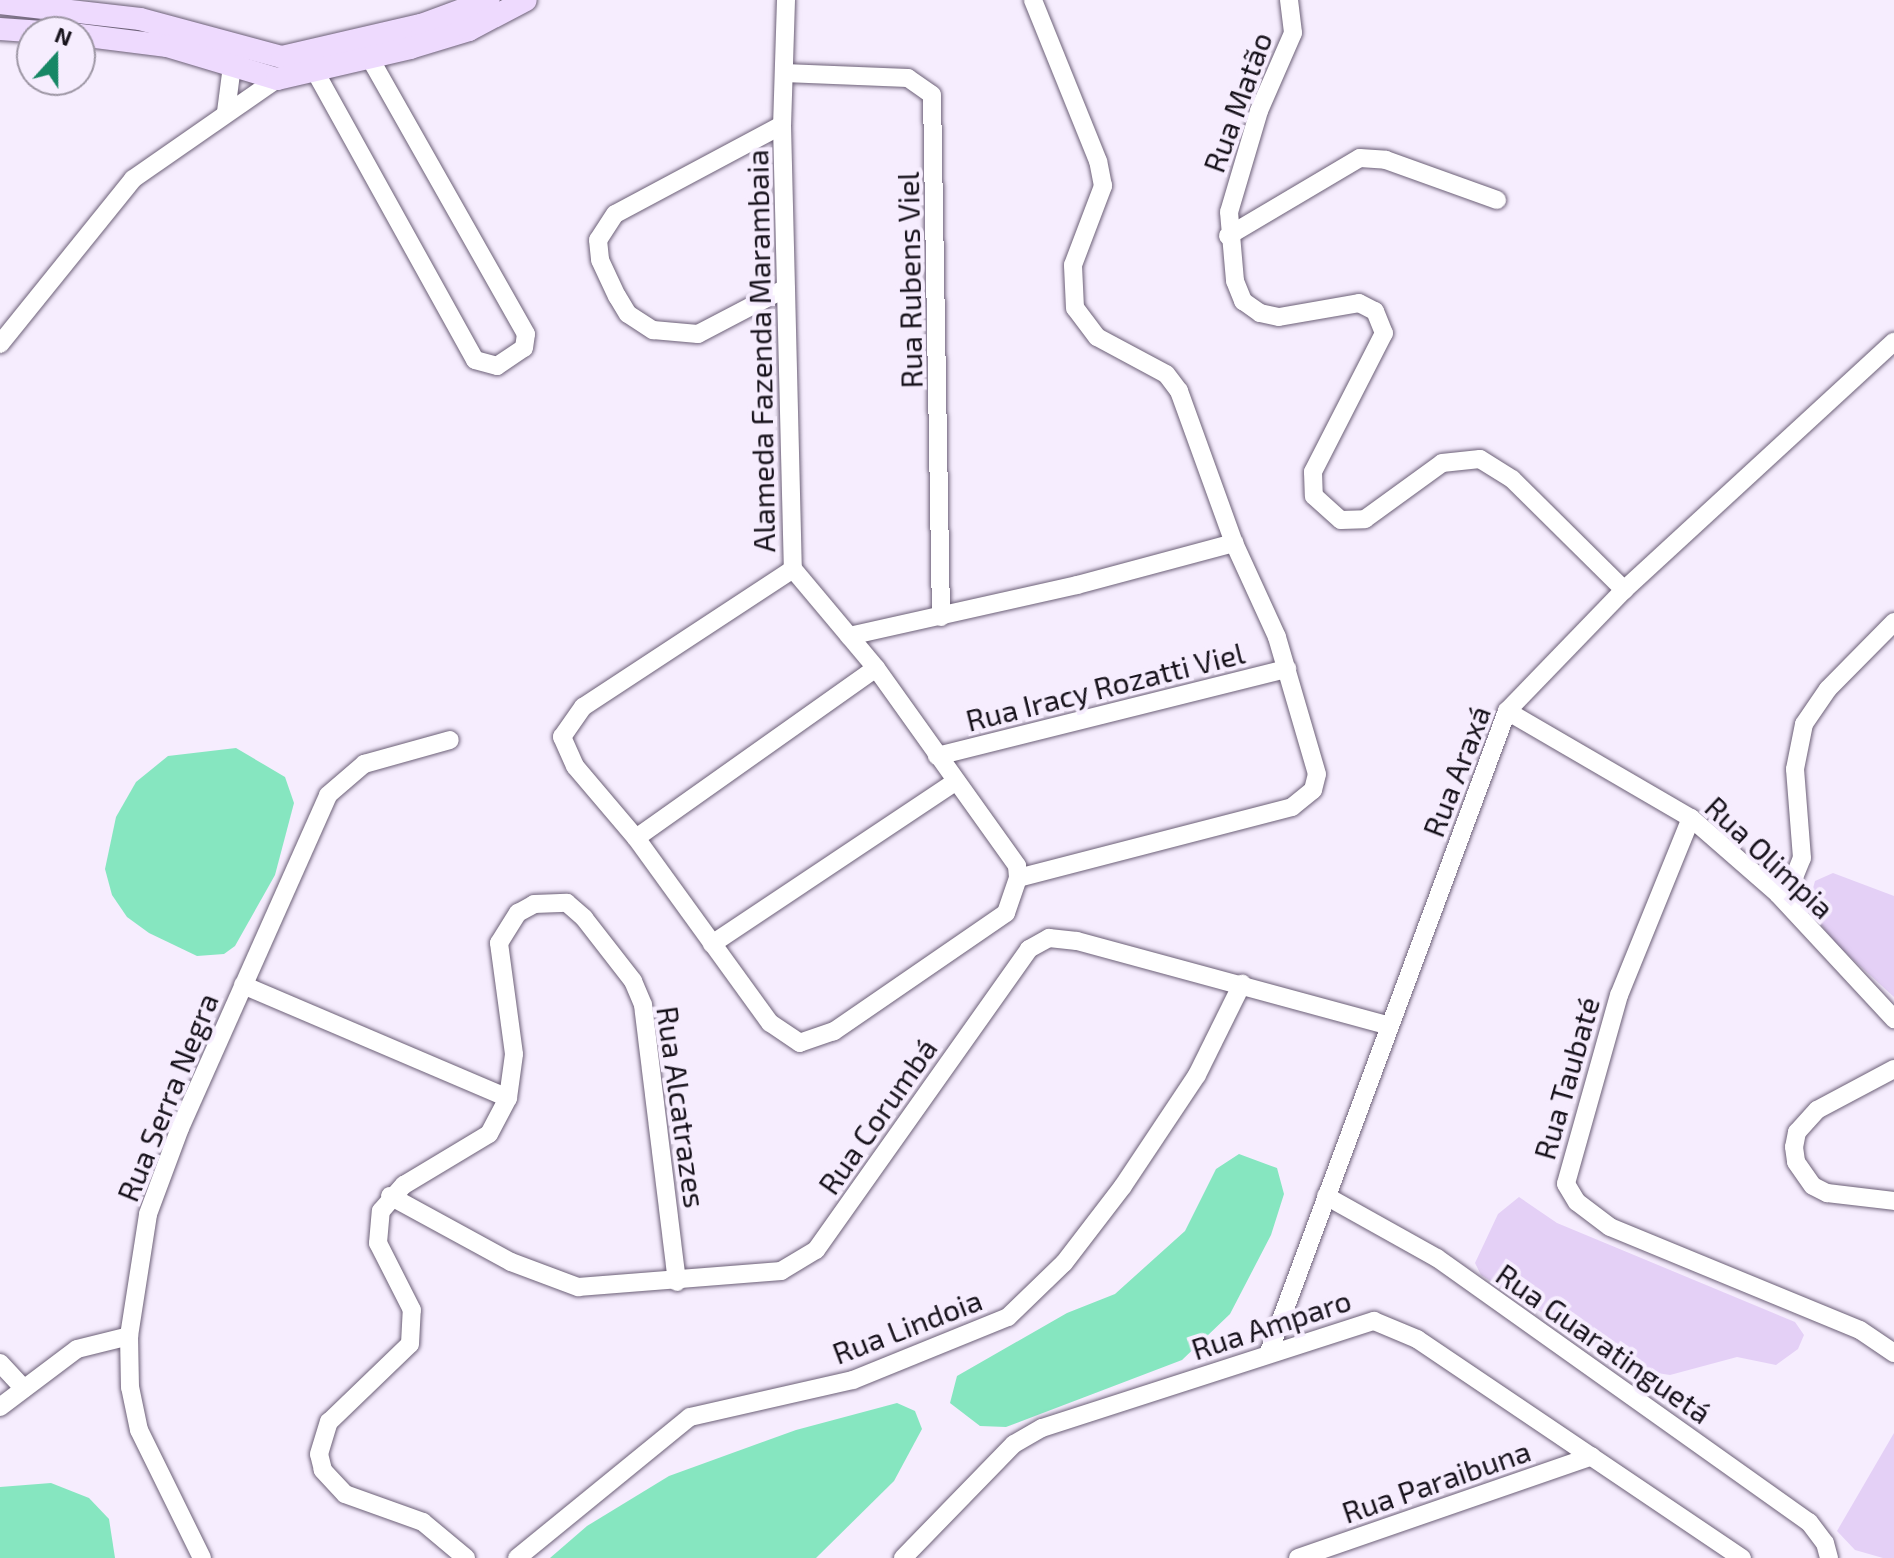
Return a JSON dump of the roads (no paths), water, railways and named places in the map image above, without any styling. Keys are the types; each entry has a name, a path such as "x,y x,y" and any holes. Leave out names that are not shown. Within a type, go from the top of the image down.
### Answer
{"main road":[{"path":"0,3 140,19 249,49 300,57 421,25 489,0"},
{"path":"96,37 167,46 277,79 371,60 469,30 526,0"}],"street":[{"name":"Alameda Fazenda Marambaia","path":"786,0 782,125 793,569 876,668 1017,872"},
{"path":"793,569 583,707 566,726 565,749 575,766 636,838 770,1023 800,1043 834,1031 1006,913 1017,872 1304,802 1317,774 1287,669 1234,543 1172,378 1097,337 1075,308 1073,265 1103,186 1098,161 1033,0"},
{"name":"Rua Matão","path":"1289,0 1293,33 1238,174 1228,236 1235,281 1243,301 1260,313 1279,317 1359,303 1375,311 1383,322 1381,347 1313,472 1320,507 1341,520 1365,519 1442,463 1480,459 1505,473 1624,590"},
{"path":"226,112 232,66 249,49"},
{"path":"316,73 475,360 497,366 524,348 526,334 371,60"},
{"name":"Rua Rubens Viel","path":"784,73 908,78 932,95 941,617"},
{"path":"0,344 133,179 226,112 247,104 277,79"},
{"path":"229,91 247,104"},
{"path":"782,125 615,214 598,240 600,260 617,296 628,314 653,330 698,334 786,288"},
{"path":"1228,236 1360,158 1386,160 1497,200"},
{"name":"Rua Araxá","path":"1269,1352 1507,711 1624,590 1894,342"},
{"path":"849,636 941,617 1234,543"},
{"path":"1778,894 1795,875 1802,858 1795,769 1804,724 1828,689 1894,622"},
{"path":"636,838 876,668"},
{"name":"Rua Iracy Rozatti Viel","path":"937,756 1287,669"},
{"name":"Rua Olimpia","path":"1507,711 1691,818 1778,894 1894,1019"},
{"name":"Rua Serra Negra","path":"202,1558 139,1430 130,1387 129,1336 148,1214 243,985 336,786 364,764 450,740"},
{"path":"712,944 955,782"},
{"name":"Rua Taubaté","path":"1691,818 1619,995 1566,1184 1577,1202 1610,1227 1860,1330 1894,1353"},
{"name":"Rua Alcatrazes","path":"390,1196 489,1134 508,1098 514,1054 499,943 518,913 552,900 567,903 607,946 643,1005 677,1282"},
{"name":"Rua Corumbá","path":"390,1196 555,1281 578,1287 677,1282 781,1271 816,1250 1035,944 1055,937 1242,984 1390,1026"},
{"name":"Rua Lindoia","path":"517,1558 690,1417 853,1380 1008,1317 1064,1263 1123,1186 1197,1075 1242,984"},
{"path":"243,985 508,1098"},
{"path":"1894,1069 1817,1110 1797,1132 1794,1147 1796,1162 1813,1186 1827,1193 1894,1201"},
{"path":"390,1196 377,1226 378,1243 412,1310 410,1344 329,1422 319,1454 332,1484 345,1494 423,1522 466,1558"},
{"name":"Rua Guaratinguetá","path":"1326,1196 1437,1258 1809,1522 1825,1543 1829,1558"},
{"name":"Rua Amparo","path":"903,1558 1014,1444 1042,1428 1269,1352 1374,1321 1394,1327 1742,1558"},
{"path":"0,1407 77,1349 108,1337 129,1336"},
{"path":"0,1363 24,1389"},
{"name":"Rua Paraibuna","path":"1298,1558 1592,1456"}]}
